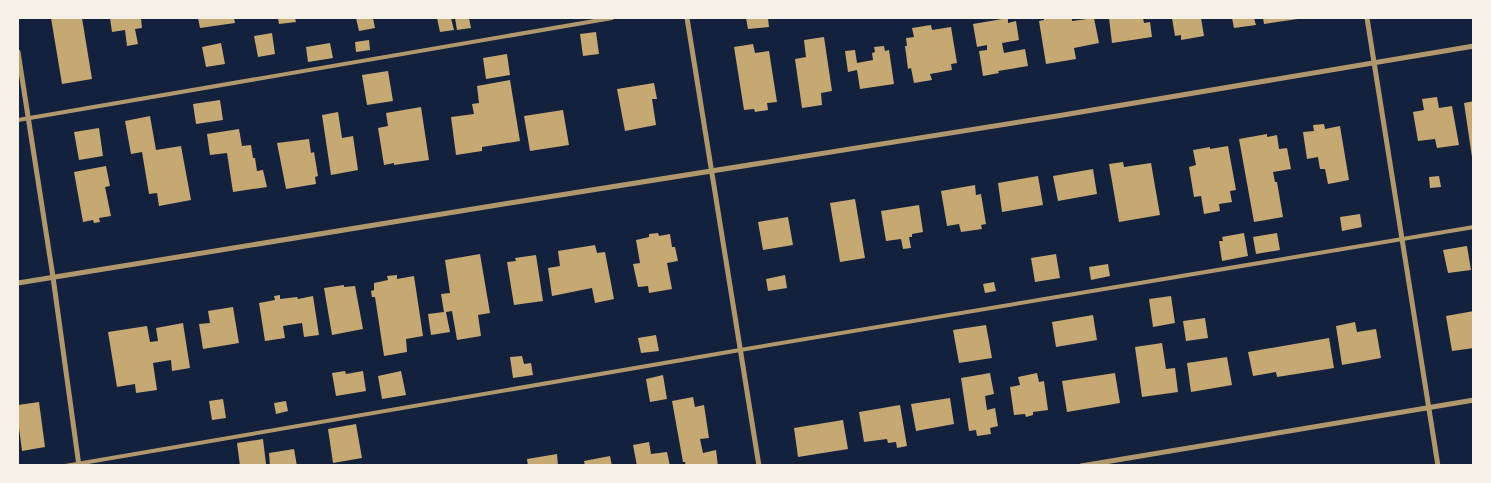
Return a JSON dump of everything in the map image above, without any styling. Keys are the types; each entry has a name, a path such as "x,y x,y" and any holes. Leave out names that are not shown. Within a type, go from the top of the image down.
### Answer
{"street":[{"path":"687,18 759,466"},
{"path":"1366,18 1438,466"},
{"path":"18,283 500,204 1057,116 1474,46"},
{"path":"18,52 53,277 79,464"},
{"path":"1081,466 1474,400"}],"lane":[{"path":"18,120 612,18"},
{"path":"66,466 740,350 1474,228"}],"building":[{"path":"51,18 82,18 92,79 62,84"},
{"path":"110,18 141,18 142,28 135,29 138,44 127,46 125,30 112,32"},
{"path":"198,18 234,18 235,23 200,28"},
{"path":"278,18 295,18 296,22 279,24"},
{"path":"356,18 373,18 375,28 359,31"},
{"path":"437,18 451,18 454,30 440,32"},
{"path":"455,18 469,18 471,28 457,30"},
{"path":"746,18 768,18 769,27 748,29"},
{"path":"1008,18 1008,23 1016,21 1019,40 1002,43 1004,53 1025,49 1028,66 998,71 999,73 983,76 979,51 987,50 987,45 977,47 973,24"},
{"path":"1044,18 1072,18 1072,21 1094,18 1099,43 1074,48 1076,59 1046,64 1039,21 1044,20"},
{"path":"1109,18 1143,18 1144,23 1150,22 1152,37 1112,43"},
{"path":"1172,18 1201,18 1204,36 1181,40 1181,35 1175,36"},
{"path":"1232,18 1254,18 1256,25 1234,28"},
{"path":"1263,18 1298,18 1298,19 1264,24"},
{"path":"931,25 932,30 951,27 957,63 951,64 952,70 930,74 932,80 914,83 911,68 908,69 905,46 907,46 906,38 914,37 912,28"},
{"path":"596,32 599,54 583,56 580,34"},
{"path":"272,33 275,54 258,57 254,36"},
{"path":"824,37 832,91 821,93 822,105 802,108 795,59 806,57 804,40"},
{"path":"369,40 370,50 356,52 355,42"},
{"path":"221,43 225,64 206,67 202,47"},
{"path":"330,43 333,58 308,62 306,47"},
{"path":"753,44 755,53 769,51 777,102 767,103 768,110 755,112 754,109 744,110 734,47"},
{"path":"884,46 885,51 889,50 894,84 860,89 857,70 848,72 845,51 855,50 857,63 873,60 872,53 875,52 874,47"},
{"path":"507,54 510,75 486,79 483,58"},
{"path":"388,71 393,101 367,105 362,75"},
{"path":"510,80 520,141 482,147 482,151 456,155 451,117 474,114 472,104 479,103 477,86"},
{"path":"654,83 657,99 652,99 656,125 625,131 617,89"},
{"path":"1437,97 1439,108 1452,106 1459,145 1437,148 1435,139 1418,141 1413,112 1424,110 1422,99"},
{"path":"220,100 223,120 196,124 193,104"},
{"path":"1474,101 1474,157 1472,157 1464,103"},
{"path":"421,107 429,160 384,165 378,128 388,126 386,113"},
{"path":"563,110 569,145 530,151 524,116"},
{"path":"338,112 342,138 353,136 358,170 331,175 322,115"},
{"path":"150,116 156,150 181,146 191,200 159,206 157,193 149,194 142,152 131,154 125,121"},
{"path":"1324,124 1325,129 1340,126 1349,180 1328,184 1325,169 1320,169 1318,157 1307,159 1303,132 1314,131 1313,125"},
{"path":"99,128 103,156 79,160 74,132"},
{"path":"239,129 242,146 251,145 257,171 263,170 267,187 233,192 227,153 210,155 207,134"},
{"path":"1267,134 1267,137 1277,135 1279,149 1287,148 1291,169 1273,172 1275,182 1277,182 1283,217 1254,222 1239,139"},
{"path":"309,139 311,153 314,152 318,176 315,177 316,184 286,189 277,143"},
{"path":"1228,146 1236,190 1230,191 1232,202 1219,204 1220,211 1204,214 1201,196 1194,197 1189,167 1196,165 1193,150"},
{"path":"1123,162 1124,167 1151,163 1160,215 1119,222 1109,164"},
{"path":"106,166 110,186 105,187 111,216 99,218 100,222 94,223 93,220 83,222 74,172"},
{"path":"1093,169 1097,194 1058,201 1053,176"},
{"path":"1038,176 1043,205 1002,212 998,183"},
{"path":"1439,176 1441,187 1430,188 1429,177"},
{"path":"975,185 976,195 981,194 986,224 981,225 982,229 961,232 959,224 947,226 941,191"},
{"path":"855,199 865,258 840,262 830,203"},
{"path":"919,205 923,232 912,234 912,237 909,237 911,248 903,249 901,239 886,241 881,211"},
{"path":"1360,214 1362,227 1342,231 1340,217"},
{"path":"788,217 793,245 763,250 758,222"},
{"path":"658,233 659,236 670,234 672,247 675,247 678,261 667,263 672,289 649,293 648,286 638,287 633,264 640,263 636,240 649,237 649,234"},
{"path":"1244,233 1248,256 1222,261 1219,241 1223,241 1222,237"},
{"path":"1277,233 1280,250 1256,254 1253,237"},
{"path":"595,245 597,253 605,252 614,299 595,303 592,288 552,296 548,268 560,266 558,251"},
{"path":"1467,246 1471,270 1448,273 1443,250"},
{"path":"480,254 490,313 478,315 481,336 457,340 452,311 446,312 450,332 431,335 428,314 444,312 441,294 450,293 445,260"},
{"path":"1056,254 1060,278 1035,282 1031,258"},
{"path":"536,255 543,301 514,305 507,262 516,261 515,258"},
{"path":"1108,264 1110,276 1091,280 1089,267"},
{"path":"397,275 397,279 414,276 423,336 406,339 407,352 384,356 375,297 372,297 371,291 374,290 374,283 388,280 387,276"},
{"path":"785,275 787,288 768,291 766,279"},
{"path":"994,282 996,291 985,293 983,284"},
{"path":"344,285 344,287 355,286 363,329 332,335 324,288"},
{"path":"280,295 280,299 297,297 298,299 313,296 319,335 304,337 302,323 283,326 285,338 265,341 259,303 275,300 274,296"},
{"path":"1171,296 1175,323 1153,327 1149,299"},
{"path":"233,307 239,343 203,349 199,324 210,323 208,311"},
{"path":"1474,311 1474,348 1452,351 1446,316"},
{"path":"1093,315 1097,340 1056,347 1052,322"},
{"path":"1205,318 1208,338 1186,341 1183,321"},
{"path":"1355,322 1357,332 1376,329 1381,358 1342,365 1336,326"},
{"path":"183,323 190,368 172,371 171,360 153,363 157,390 136,393 135,384 117,387 108,332 147,326 150,342 158,341 156,328"},
{"path":"986,325 992,358 959,363 953,330"},
{"path":"656,335 659,351 641,353 638,338"},
{"path":"1329,338 1334,368 1277,377 1276,372 1253,376 1248,352"},
{"path":"1162,343 1166,369 1175,368 1178,392 1142,397 1135,347"},
{"path":"522,356 524,364 531,363 533,375 513,378 510,357"},
{"path":"1227,357 1232,385 1191,392 1187,363"},
{"path":"345,371 346,374 363,371 366,391 336,396 332,373"},
{"path":"401,371 406,395 382,399 378,376"},
{"path":"990,373 994,394 985,396 987,410 995,408 998,426 990,428 991,434 977,436 976,430 969,431 961,378"},
{"path":"1037,373 1039,382 1044,381 1048,410 1033,412 1033,415 1026,417 1025,414 1014,415 1010,387 1020,385 1018,377"},
{"path":"1115,373 1120,403 1067,412 1062,381"},
{"path":"663,375 667,399 650,402 646,379"},
{"path":"693,397 695,407 704,405 709,438 700,439 703,453 716,450 718,466 686,466 685,462 683,462 672,401"},
{"path":"950,398 954,424 916,431 911,404"},
{"path":"223,399 226,418 212,420 209,401"},
{"path":"286,401 288,411 276,414 274,403"},
{"path":"39,402 45,447 22,451 18,405"},
{"path":"900,405 907,446 897,448 896,442 888,443 887,439 864,442 859,412"},
{"path":"843,420 848,449 798,457 794,428"},
{"path":"356,424 362,458 333,463 328,429"},
{"path":"263,439 266,464 240,466 237,443"},
{"path":"649,442 651,454 667,452 670,466 637,466 633,445"},
{"path":"294,449 297,466 270,466 269,453"},
{"path":"557,454 558,466 528,466 527,459"},
{"path":"610,456 612,466 585,466 584,461"}]}
